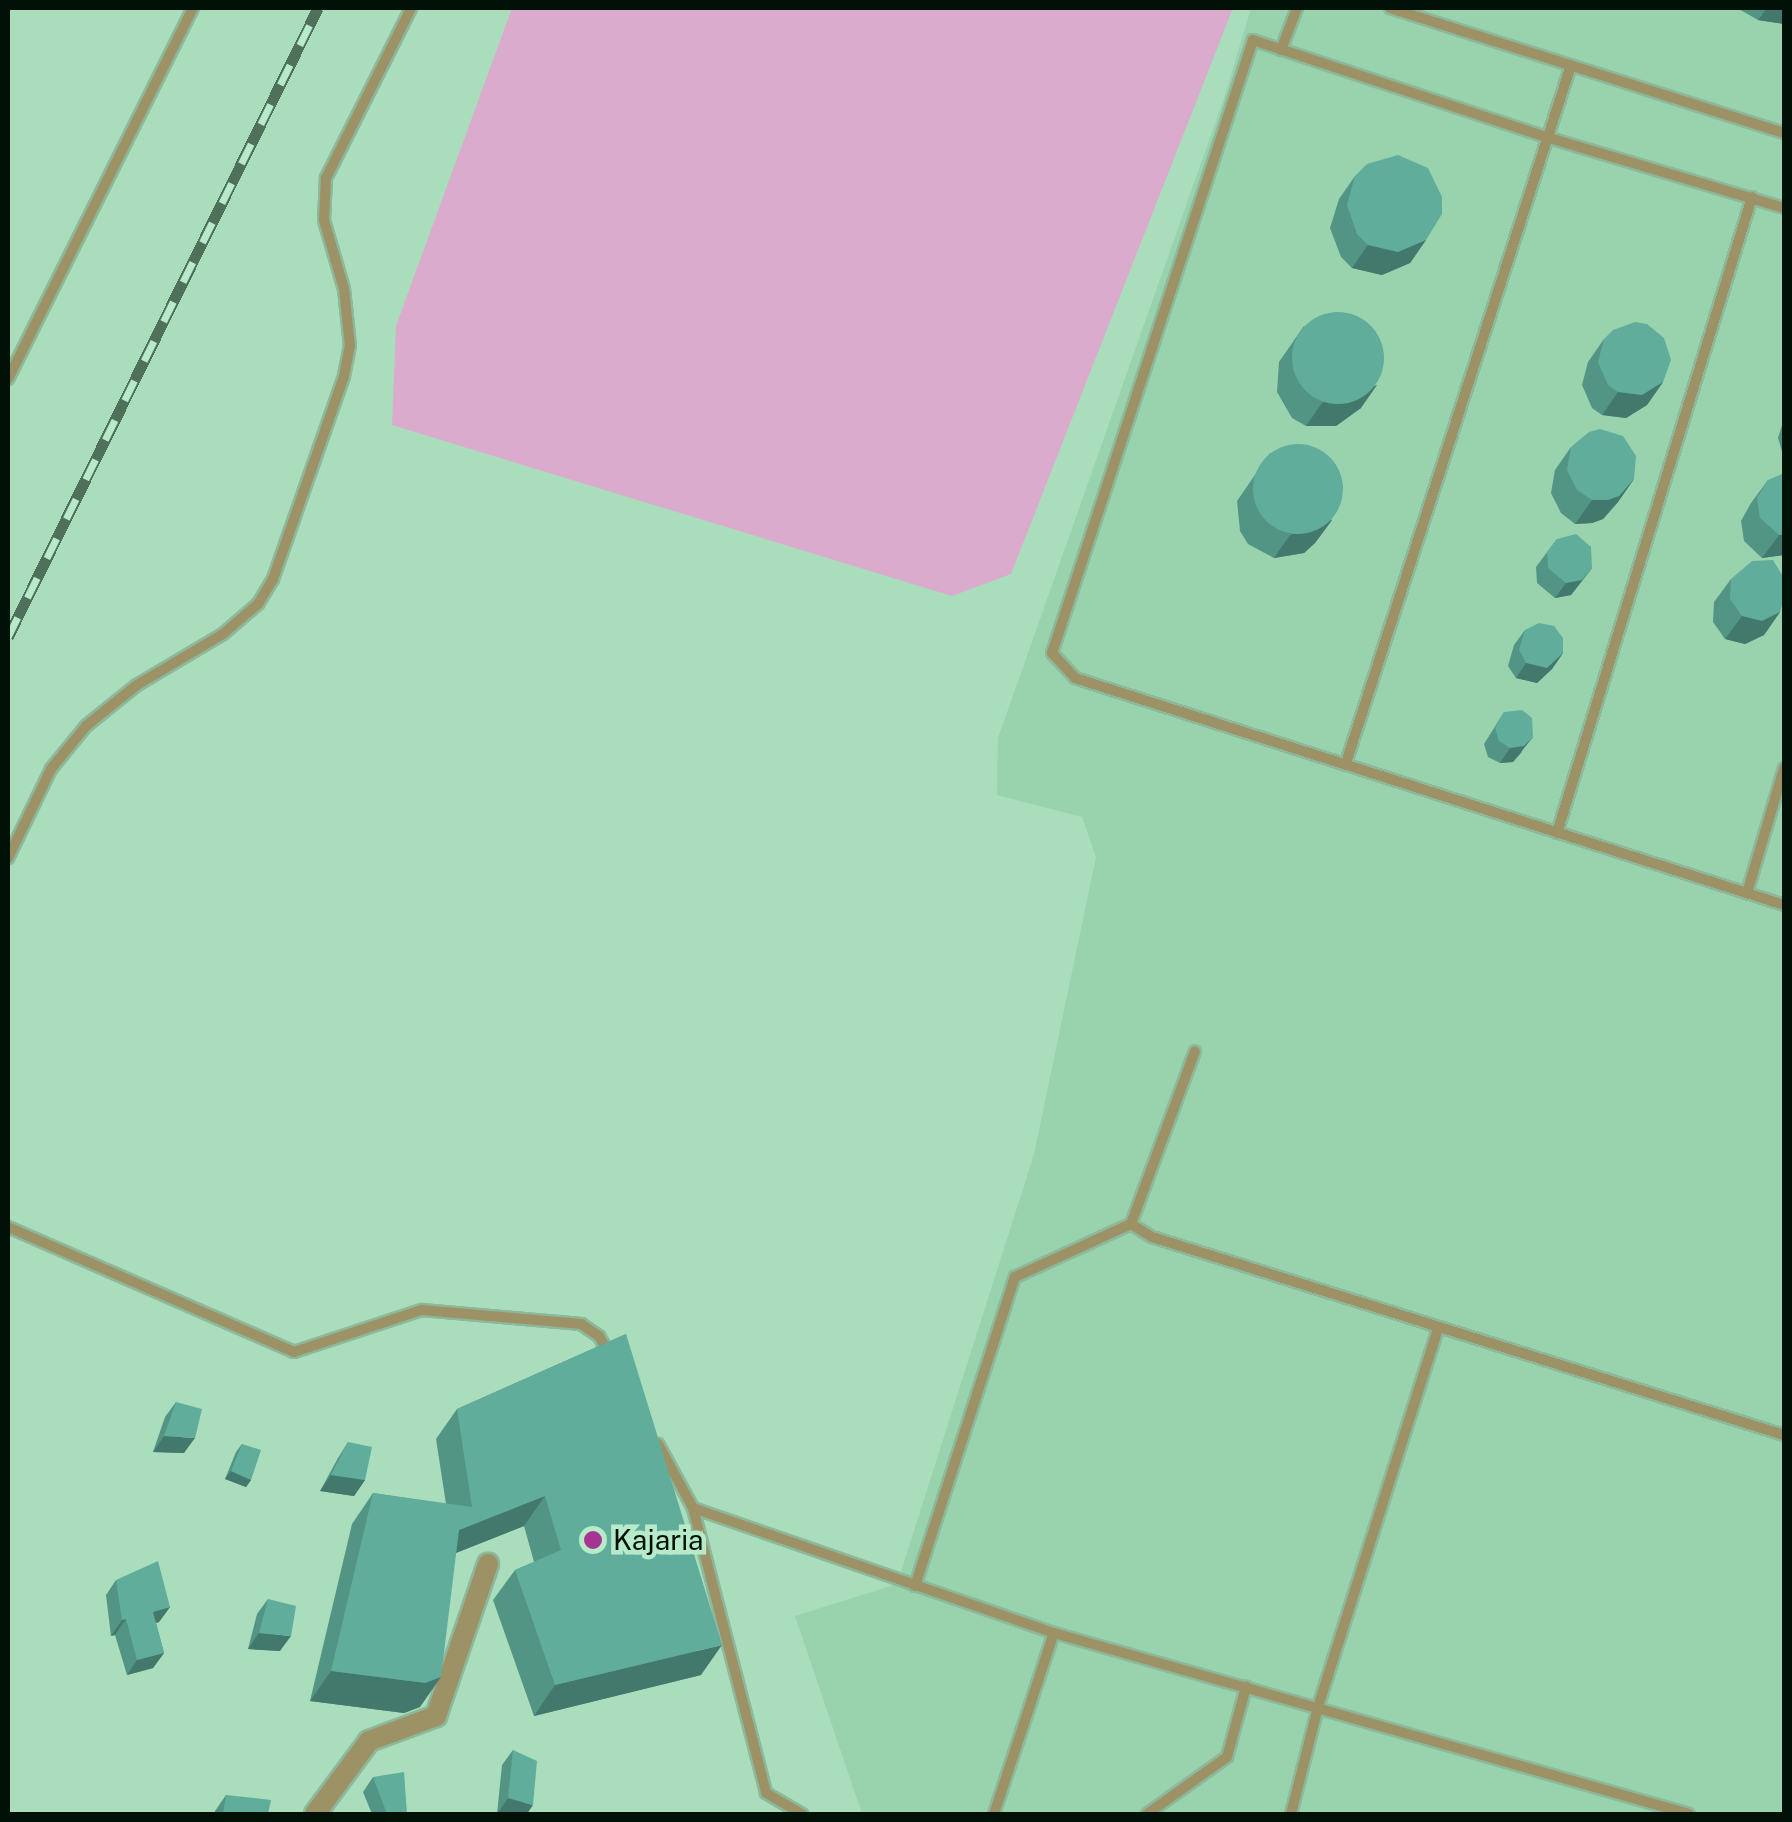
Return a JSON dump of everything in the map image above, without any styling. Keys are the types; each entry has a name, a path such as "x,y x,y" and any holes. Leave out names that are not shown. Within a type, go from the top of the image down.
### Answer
{"street":[{"path":"316,1814 368,1741 436,1716 488,1564"}],"lane":[{"path":"8,379 192,8"},
{"path":"8,858 51,769 86,726 137,685 223,634 258,604 273,580 344,376 350,346 344,290 324,220 326,178 411,8"},
{"path":"1282,50 1297,8"},
{"path":"1390,8 1784,133"},
{"path":"1784,208 1546,138 1253,40 1052,653 1075,678 1784,904"},
{"path":"1346,763 1570,66"},
{"path":"1558,833 1752,197"},
{"path":"1746,892 1784,768"},
{"path":"915,1586 1014,1277 1131,1224 1194,1051"},
{"path":"1131,1224 1152,1237 1784,1435"},
{"path":"8,1227 294,1352 422,1310 581,1324 600,1336 618,1371"},
{"path":"1291,1814 1318,1707 1438,1328"},
{"path":"656,1440 693,1508 766,1793 802,1814"},
{"path":"693,1508 1054,1633 1689,1814"},
{"path":"994,1814 1054,1633"},
{"path":"1147,1814 1227,1757 1246,1687"}],"shaded area":[{"path":"512,8 1233,8 1011,574 952,596 392,425 396,326"},
{"path":"1251,8 1784,8 1784,1814 862,1814 795,1616 897,1584 1034,1154 1096,857 1082,817 997,795 998,738 1224,98"}],"building":[{"path":"1398,155 1428,168 1442,197 1442,214 1426,240 1398,252 1368,245 1357,234 1347,205 1355,176 1367,164"},
{"path":"1338,312 1355,316 1370,326 1380,341 1384,358 1380,375 1370,390 1355,400 1338,404 1321,400 1306,390 1296,375 1292,358 1296,341 1306,326 1321,316"},
{"path":"1635,322 1647,324 1664,338 1671,360 1663,382 1642,395 1618,392 1608,385 1598,362 1604,339 1613,330"},
{"path":"1600,429 1623,436 1636,456 1634,479 1619,496 1592,500 1577,490 1567,470 1571,447 1589,432"},
{"path":"1298,444 1330,457 1343,489 1330,521 1298,534 1266,521 1253,489 1266,457"},
{"path":"1784,473 1784,534 1779,535 1760,518 1757,498 1768,480"},
{"path":"1576,534 1591,547 1592,568 1582,580 1566,583 1548,568 1547,552 1557,539"},
{"path":"1773,560 1784,578 1780,612 1762,621 1742,616 1730,599 1731,579 1752,561"},
{"path":"1539,623 1554,626 1563,638 1563,653 1547,668 1526,663 1519,650 1525,630"},
{"path":"1522,710 1532,718 1533,737 1524,746 1510,748 1499,741 1495,728 1504,712"},
{"path":"626,1334 722,1645 555,1685 515,1570 561,1550 545,1496 459,1530 441,1677 425,1683 331,1671 373,1493 472,1507 457,1409"},
{"path":"176,1402 202,1409 195,1438 164,1436"},
{"path":"348,1442 372,1447 365,1480 331,1475"},
{"path":"242,1444 261,1450 251,1480 231,1471"},
{"path":"158,1561 170,1607 153,1612 164,1653 137,1660 126,1619 122,1620 116,1580"},
{"path":"268,1599 296,1606 291,1636 259,1633"},
{"path":"513,1750 537,1761 533,1805 508,1798"},
{"path":"404,1772 407,1814 387,1814 373,1777"},
{"path":"226,1795 271,1800 268,1814 223,1814"}],"railway":[{"path":"8,637 318,8"}],"place":[{"name":"Kajaria","path":"593,1540"}]}
